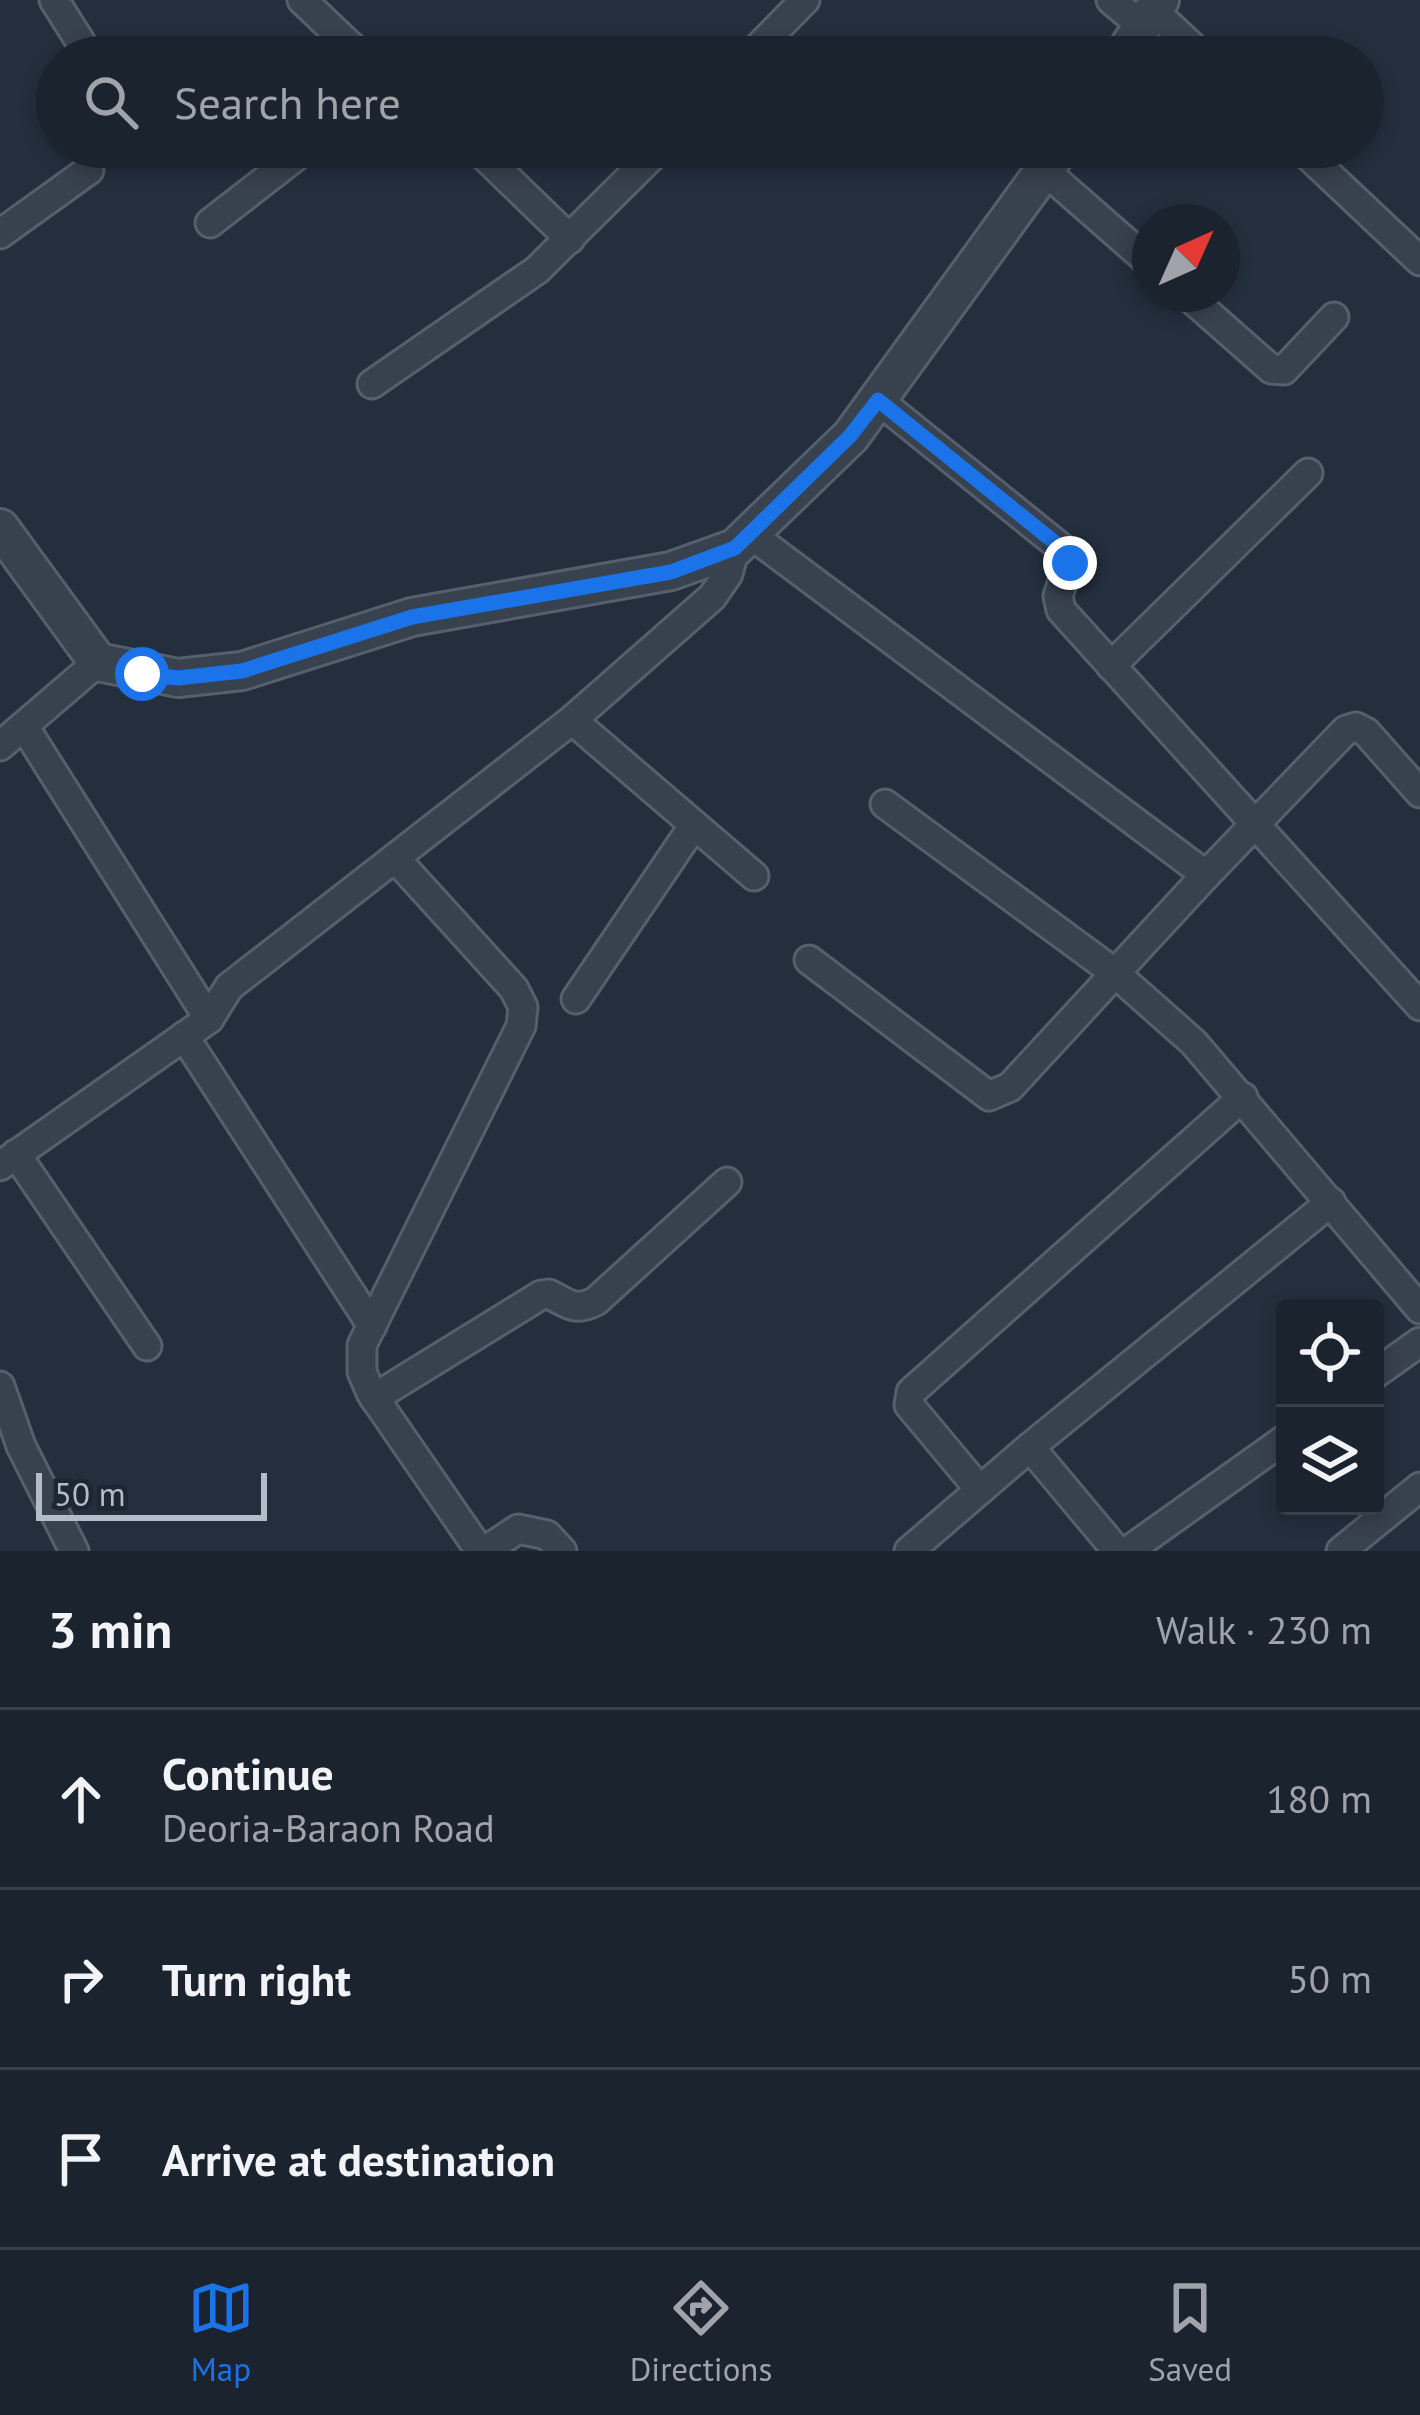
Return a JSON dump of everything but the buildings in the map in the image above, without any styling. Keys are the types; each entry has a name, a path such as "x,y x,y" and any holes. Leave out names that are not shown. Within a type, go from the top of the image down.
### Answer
{"street":[{"path":"54,0 77,36"},
{"path":"302,0 340,36"},
{"path":"770,36 805,0"},
{"path":"1111,0 1152,12 1179,36"},
{"path":"210,223 281,168"},
{"path":"497,168 570,239"},
{"path":"372,384 537,270 640,168"},
{"path":"0,528 98,662 178,678 242,671 412,617 671,572 742,541 850,436 1046,168"},
{"path":"1061,168 1132,244"},
{"path":"1321,168 1420,261"},
{"path":"0,234 89,170"},
{"path":"1206,312 1271,369 1284,370 1334,317"},
{"path":"878,400 1064,550 1070,563 1058,596 1061,610 1420,1006"},
{"path":"1112,666 1308,472"},
{"path":"147,1346 8,1160 209,1019 229,987 572,720 712,597 742,541"},
{"path":"742,541 1206,874"},
{"path":"0,746 98,662"},
{"path":"572,720 754,876"},
{"path":"809,960 989,1096 1010,1087 1346,730 1356,727 1366,732 1420,793"},
{"path":"25,728 209,1019"},
{"path":"885,804 1114,973 1194,1043 1420,1309"},
{"path":"576,999 694,825"},
{"path":"395,858 514,988 523,1007 520,1025 362,1345 362,1372 374,1398 483,1551 518,1529 547,1535 562,1551"},
{"path":"184,1036 372,1326"},
{"path":"980,1490 909,1405 911,1393 1243,1097"},
{"path":"374,1398 541,1295 581,1309 596,1301 728,1182"},
{"path":"909,1551 1331,1202"},
{"path":"1384,1368 1420,1342"},
{"path":"0,1386 21,1446 74,1551"},
{"path":"1128,1551 1276,1445"},
{"path":"1030,1447 1117,1551"},
{"path":"1341,1551 1420,1487"}],"route":[{"path":"142,674 178,678 242,671 412,617 671,572 735,548 850,436 878,400 1064,550 1070,563"}]}
